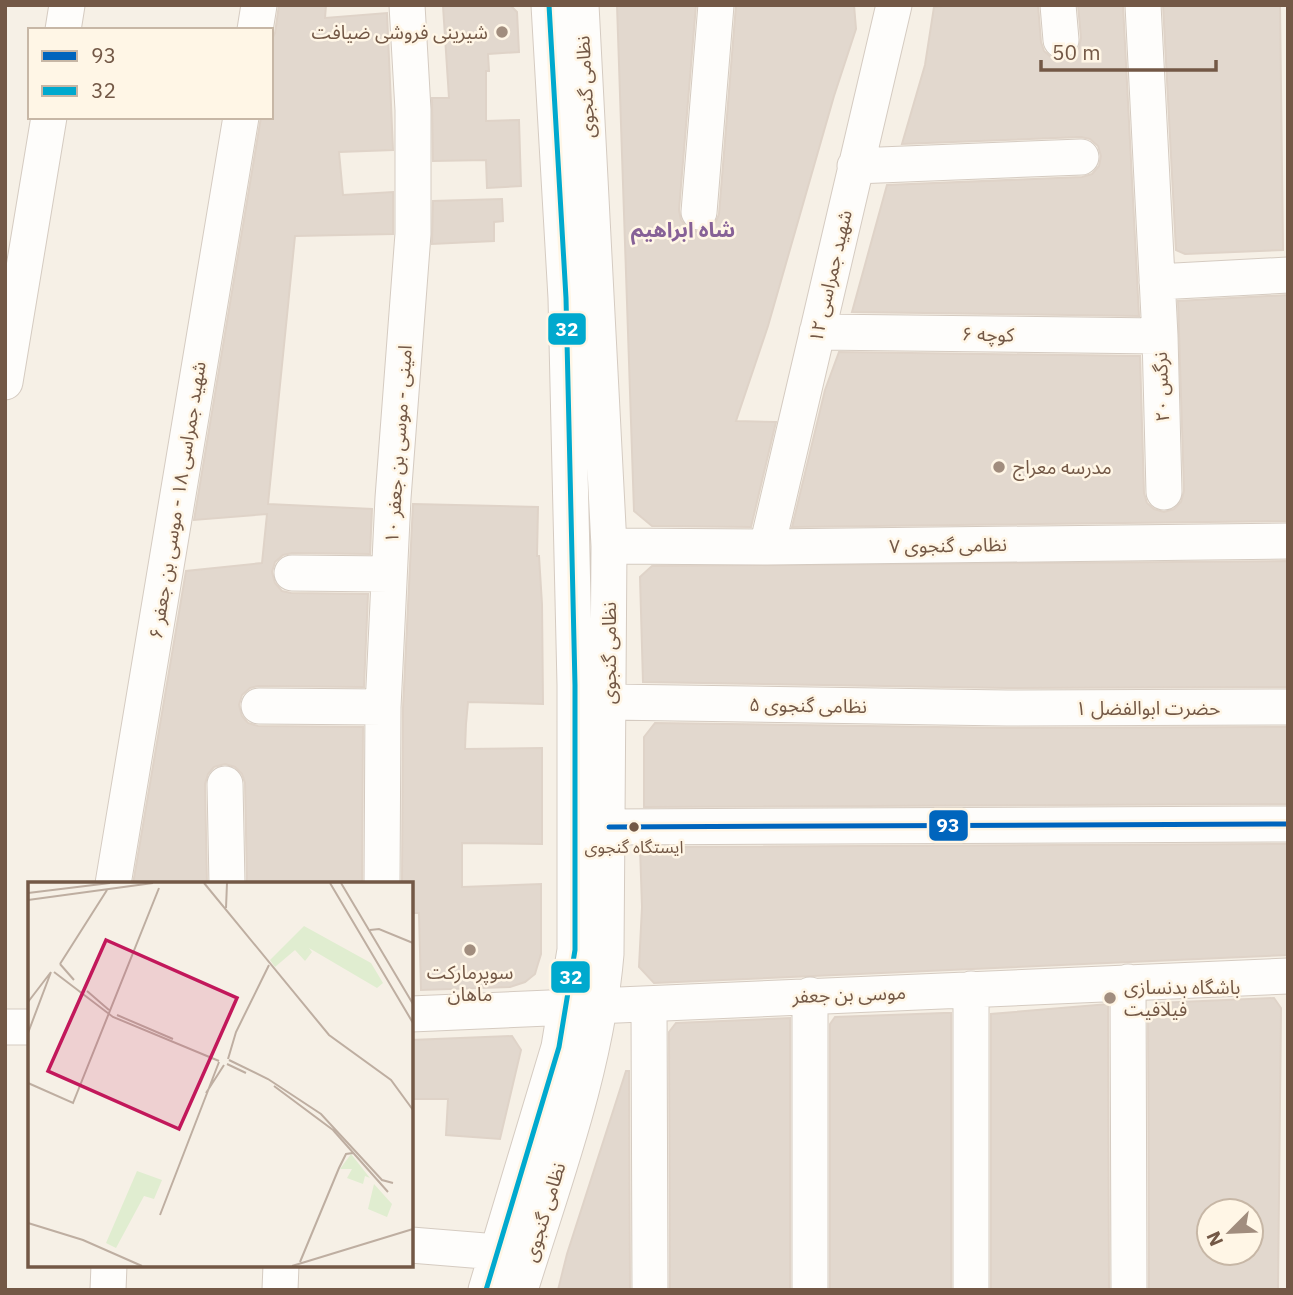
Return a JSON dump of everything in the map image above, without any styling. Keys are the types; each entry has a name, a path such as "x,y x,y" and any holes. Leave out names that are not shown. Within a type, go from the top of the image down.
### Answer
{"street":[{"path":"63,28 67,5"},
{"path":"255,28 259,5"},
{"name":"امینی - موسی بن جعفر ۱۰","path":"382,882 383,707 389,574 413,234 413,110 407,5"},
{"name":"نظامی گنجوی","path":"486,1290 559,1047 575,950 575,685 566,298 549,5"},
{"name":"نظامی گنجوی","path":"520,1290 579,1100 602,1004 606,954 609,546 581,5"},
{"path":"699,212 716,5"},
{"name":"شهید جمراسی ۱۲","path":"767,547 894,5"},
{"path":"1058,5 1061,40"},
{"name":"نرگس ۲۰","path":"1143,5 1160,336 1164,492"},
{"path":"5,382 11,307 49,119"},
{"name":"شهید جمراسی ۱۸ - موسی بن جعفر ۶","path":"113,882 241,119"},
{"path":"855,166 1081,157"},
{"path":"1157,282 1288,275"},
{"name":"کوچه ۶","path":"817,332 1160,336"},
{"name":"نظامی گنجوی ۷","path":"609,546 767,547 1288,541"},
{"path":"292,573 389,574"},
{"name":"نظامی گنجوی ۵","path":"609,702 1007,708"},
{"path":"259,706 383,707"},
{"name":"حضرت ابوالفضل ۱","path":"1007,708 1288,708"},
{"path":"225,784 227,882"},
{"path":"608,827 1288,824"},
{"name":"موسی بن جعفر","path":"413,1014 1288,976"},
{"path":"1128,982 1129,1290"},
{"path":"971,989 971,1290"},
{"path":"810,995 810,1290"},
{"path":"649,1004 650,1290"},
{"path":"5,1027 28,1027"},
{"path":"413,1245 497,1252"},
{"path":"108,1290 109,1267"},
{"path":"280,1290 281,1267"}],"building":[{"path":"279,5 326,5 325,18 387,13 393,150 339,152 343,195 393,192 393,234 295,236 268,504 372,509 370,554 292,553 283,555 275,562 272,572 275,583 282,591 368,594 364,687 258,686 250,688 242,695 239,705 242,716 248,723 258,726 363,727 362,882 247,882 245,783 242,774 235,767 225,764 214,767 205,784 207,882 133,882 186,571 262,563 267,514 194,520 261,119 273,119 275,33"},
{"path":"510,5 517,12 519,52 488,54 486,121 519,120 521,186 487,188 486,160 433,161 432,98 449,98 443,6"},
{"path":"617,5 696,5 679,210 681,220 687,228 698,232 708,230 715,224 719,214 736,5 854,5 856,29 768,326 736,421 776,422 751,527 652,526 634,511"},
{"path":"1038,5 1044,51 1052,58 1062,60 1072,57 1079,48 1081,38 1078,5 1123,5 1139,316 852,312 887,185 1082,177 1092,174 1099,166 1101,156 1098,146 1090,139 1081,137 902,144 925,65 934,7"},
{"path":"1163,5 1280,5 1283,250 1185,254 1176,250"},
{"path":"502,199 503,221 494,222 494,241 432,244 433,201"},
{"path":"1288,295 1288,521 792,527 825,390 839,352 1140,356 1144,493 1147,503 1154,509 1164,512 1174,509 1181,502 1184,491 1178,301"},
{"path":"413,504 538,507 537,556 542,604 543,704 468,702 465,749 542,748 542,844 462,843 462,887 541,884 541,954 535,974 525,982 510,987 421,990 419,913 413,913 413,882 402,882 403,708"},
{"path":"1288,561 1288,687 1007,688 643,682 640,577 652,566"},
{"path":"655,723 1007,728 1288,727 1288,804 644,807 644,737"},
{"path":"1288,844 1288,955 654,983 639,967 642,907 640,847"},
{"path":"1274,998 1281,1008 1278,1290 1149,1290 1148,1013 1157,1003"},
{"path":"1108,1004 1109,1290 991,1290 991,1014"},
{"path":"951,1013 951,1290 830,1290 830,1024 835,1017"},
{"path":"790,1018 790,1290 670,1290 669,1032 676,1023"},
{"path":"512,1036 521,1050 500,1139 446,1135 448,1099 413,1099 413,1040"},
{"path":"626,1071 629,1071 630,1290 558,1290 567,1254"}],"transit line":[{"name":"32","path":"486,1290 559,1047 575,950 575,685 566,298 549,5"},
{"name":"93","path":"609,827 1288,824"}],"place":[{"name":"شیرینی فروشی ضیافت","path":"502,32"},
{"name":"مدرسه معراج","path":"999,467"},
{"name":"ایستگاه گنجوی","path":"634,827"},
{"name":"سوپرمارکت ماهان","path":"470,950"},
{"name":"باشگاه بدنسازی فیلافیت","path":"1110,998"}],"district":[{"name":"شاه ابراهیم","path":"683,229"}]}
